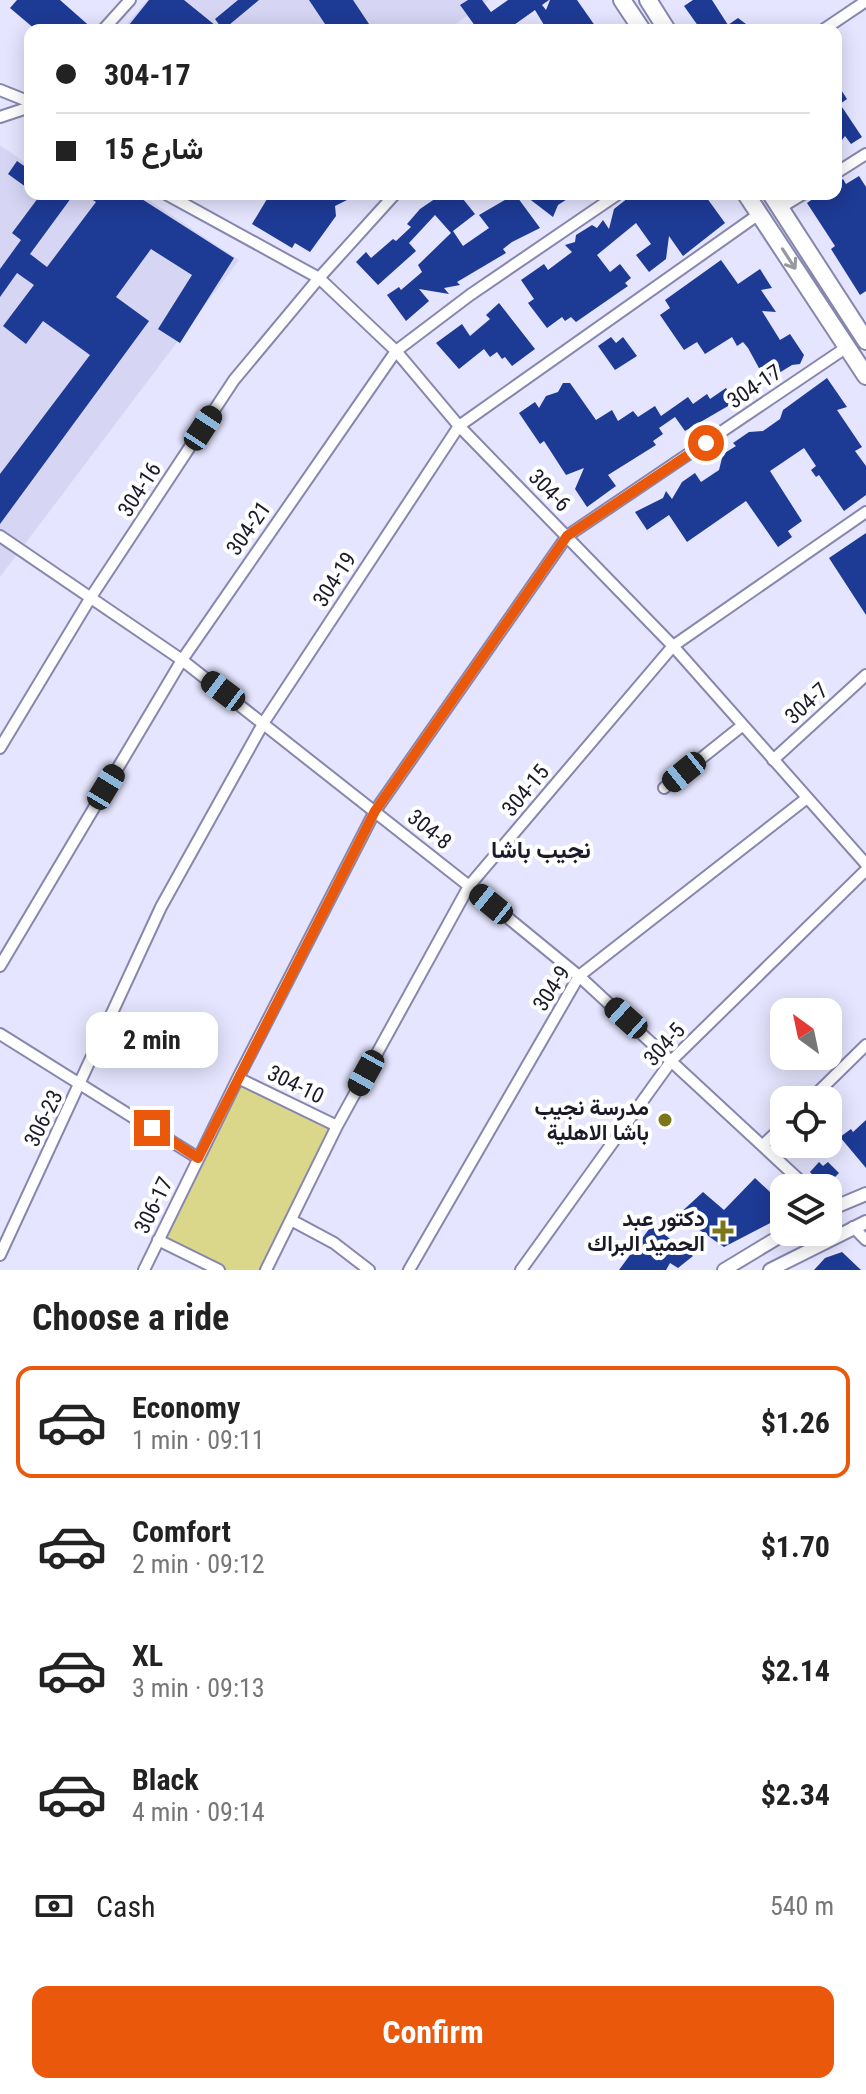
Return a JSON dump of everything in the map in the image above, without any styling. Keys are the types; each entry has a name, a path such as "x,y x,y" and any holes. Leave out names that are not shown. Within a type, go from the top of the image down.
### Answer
{"main road":[{"path":"622,0 637,24"},
{"path":"648,0 663,24"},
{"path":"750,200 866,376"},
{"path":"776,201 866,341"}],"street":[{"path":"108,24 130,0"},
{"path":"832,24 866,1"},
{"path":"0,90 24,101"},
{"path":"0,117 24,107"},
{"path":"842,169 866,154"},
{"name":"304-6","path":"177,200 319,278 396,351 459,426 673,646 866,864"},
{"name":"304-16","path":"0,748 91,597 234,380 390,200"},
{"name":"304-21","path":"0,966 182,660 396,351 470,295 609,200"},
{"name":"304-19","path":"81,1084 161,907 264,722 459,426 759,214"},
{"name":"304-17","path":"198,1158 375,811 567,536 847,347"},
{"name":"304-15","path":"266,1270 337,1126 469,886 673,646 866,512"},
{"name":"304-8","path":"0,536 182,660 469,886 579,976 793,1174"},
{"name":"304-7","path":"773,760 866,675"},
{"path":"664,788 743,725"},
{"name":"304-9","path":"409,1270 579,976 807,798"},
{"name":"304-5","path":"521,1270 672,1060 866,870"},
{"path":"0,1034 198,1158"},
{"path":"824,1086 866,1045"},
{"name":"304-10","path":"238,1078 337,1126"},
{"name":"306-23","path":"0,1255 81,1084"},
{"path":"763,1145 770,1138"},
{"name":"306-17","path":"144,1270 198,1158"},
{"path":"842,1204 866,1194"},
{"path":"291,1220 334,1243 369,1270"},
{"path":"770,1270 860,1224 866,1240"},
{"path":"158,1240 219,1270"},
{"path":"724,1270 770,1242"}],"shaded area":[{"path":"147,0 489,0 455,24 127,24"},
{"path":"0,145 24,162 24,200 149,200 239,260 0,577"},
{"path":"238,1078 337,1126 266,1270 219,1270 158,1240"}],"building":[{"path":"17,0 60,0 87,24 29,24 10,8"},
{"path":"149,0 184,0 214,24 130,24"},
{"path":"238,0 259,0 230,24 219,24 215,19"},
{"path":"309,0 353,0 369,24 325,24"},
{"path":"468,0 482,0 491,12 508,0 549,0 542,5 546,10 550,0 577,0 594,24 543,24 535,10 515,24 474,24 460,5"},
{"path":"693,0 712,0 727,24 697,24 684,6"},
{"path":"738,18 746,24 729,24"},
{"path":"842,107 862,137 851,144 845,136 842,140"},
{"path":"17,161 24,166 24,186 8,174"},
{"path":"859,176 866,187 866,291 860,295 831,249 835,246 807,203 811,200 842,200 842,180 846,184"},
{"path":"37,200 70,200 30,254 47,267 96,202 93,200 143,200 234,258 180,343 158,329 192,275 151,249 116,297 149,321 0,524 0,474 90,355 43,321 26,344 3,326 34,285 17,273 0,297 0,269 21,240 12,233"},
{"path":"266,200 347,200 335,206 336,216 310,252 295,243 292,248 252,224"},
{"path":"433,200 464,200 475,214 453,231 463,246 489,228 479,215 505,200 519,200 540,228 512,242 503,249 506,253 457,282 460,285 444,288 449,294 419,289 429,301 406,321 387,295 399,287 401,290 422,272 418,265 451,233 435,215 409,243 416,251 378,285 356,262 366,252 371,258 393,239 396,241 411,227 407,224"},
{"path":"531,200 566,200 558,205 553,217"},
{"path":"625,200 708,200 725,223 683,256 669,236 666,259 649,272 636,255 651,244 636,223 597,255 610,272 620,264 631,278 625,283 628,286 576,322 571,317 565,321 562,317 547,328 528,303 534,299 521,280 544,264 548,270 572,252 565,245 575,242 576,235 592,225 597,228 603,220 609,229 614,209"},
{"path":"721,260 738,284 760,269 772,288 761,290 776,312 762,311 780,340 790,334 804,355 800,364 792,365 766,381 748,348 743,342 737,346 732,337 705,354 697,342 684,350 660,315 670,308 665,300"},
{"path":"499,303 535,349 512,366 497,352 490,357 484,349 459,369 436,343 462,324 470,336 490,319 486,315"},
{"path":"611,337 616,343 623,337 637,356 615,370 598,346"},
{"path":"827,378 847,407 837,410 862,447 855,451 866,466 866,495 844,511 819,475 816,477 811,470 816,466 804,448 770,471 802,521 788,531 792,537 778,547 746,501 687,542 669,515 647,530 635,512 663,498 666,491 672,499 682,482 695,473 701,482 719,470 723,454 736,446 733,443 749,432 763,431 780,419 783,410"},
{"path":"563,383 570,383 596,420 612,410 618,421 633,411 638,417 655,406 661,416 688,397 693,404 707,394 710,399 726,388 735,402 685,431 675,417 659,428 663,434 653,441 656,445 608,475 616,486 587,507 575,489 584,468 566,475 544,441 540,444 519,413 535,402 539,408 546,396 558,392"},
{"path":"866,533 866,615 829,558"},
{"path":"866,1120 866,1168 842,1139 842,1136 851,1129 853,1132"},
{"path":"819,1162 823,1166 828,1162 839,1173 812,1174 810,1172"},
{"path":"755,1178 770,1192 770,1223 724,1247 678,1215 703,1192 724,1210"},
{"path":"652,1225 693,1256 678,1268 670,1263 666,1270 619,1270"},
{"path":"842,1252 861,1270 814,1270 825,1258"}],"place":[{"name":"مدرسة نجيب باشا الاهلية","path":"665,1120"},
{"name":"دكتور عبد الحميد البراك","path":"723,1231"}],"district":[{"name":"نجيب باشا","path":"541,850"}],"route":[{"path":"152,1128 198,1158 375,811 567,536 706,443"}]}
